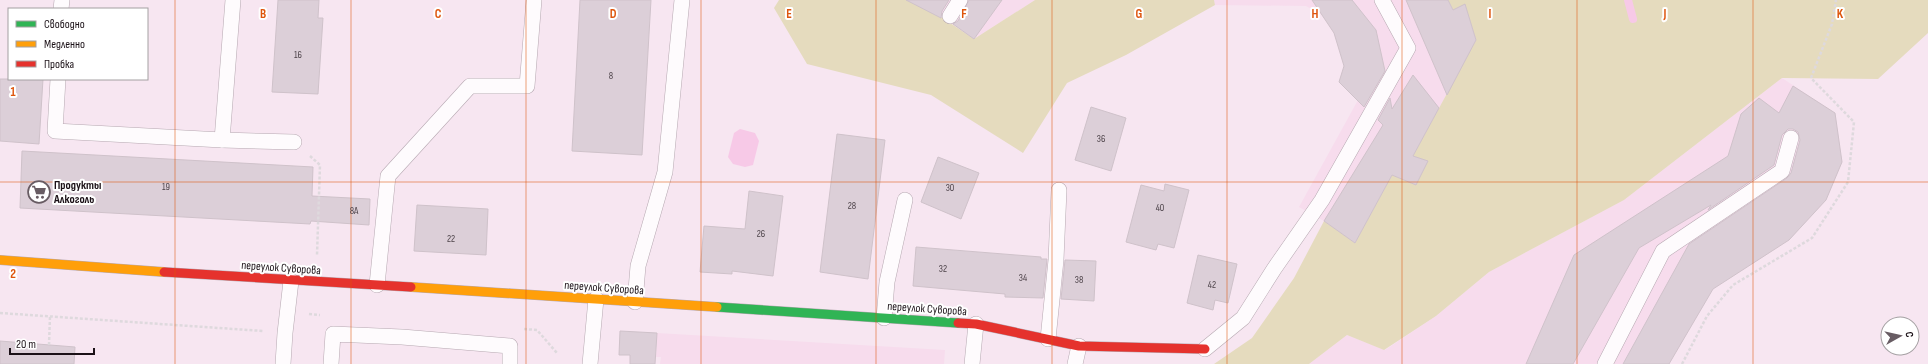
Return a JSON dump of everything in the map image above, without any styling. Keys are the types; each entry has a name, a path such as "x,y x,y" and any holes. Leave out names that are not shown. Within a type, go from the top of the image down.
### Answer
{"street":[{"name":"переулок Суворова","path":"0,260 291,281 377,285 976,324 1079,346 1205,349"}],"lane":[{"path":"222,140 234,0"},
{"path":"377,285 388,176 470,86 527,86 534,0"},
{"path":"635,302 638,266 665,172 682,0"},
{"path":"950,16 960,0"},
{"path":"1205,349 1242,318 1322,200 1408,48 1382,0"},
{"path":"58,80 55,132 294,142"},
{"path":"1605,364 1663,251 1782,171 1791,138"},
{"path":"1048,339 1056,260 1059,190"},
{"path":"884,318 887,282 905,200"},
{"path":"283,364 284,333 291,281"},
{"path":"590,364 596,299"},
{"path":"972,364 976,324"},
{"path":"331,364 333,334 402,337 510,346 510,364"},
{"path":"1075,364 1079,346"}],"path":[{"path":"294,142 320,165 317,255"},
{"path":"49,345 50,316"}],"shaded area":[{"path":"779,0 916,0 974,39 1035,0 1214,0 1215,5 1126,55 1067,83 1023,153 931,95 807,64 774,8"},
{"path":"916,0 1035,0 974,39"},
{"path":"1214,0 1448,0 1453,10 1465,4 1476,40 1414,155 1428,161 1416,185 1392,175 1355,243 1324,221 1299,207 1358,100 1339,82 1344,66 1334,33 1321,14 1306,6 1215,5"},
{"path":"1448,0 1928,0 1928,33 1878,79 1782,78 1624,200 1489,272 1436,316 1384,350 1347,335 1309,364 1214,364 1252,338 1294,278 1324,221 1355,243 1392,175 1416,185 1427,161 1413,156 1476,40 1465,5 1453,10"},
{"path":"1782,78 1835,113 1842,162 1826,200 1789,240 1713,289 1669,364 1309,364 1347,335 1385,350 1436,316 1489,272 1624,200"},
{"path":"740,129 755,133 759,141 753,165 745,167 733,164 728,157 734,133"},
{"path":"657,333 945,350 944,364 660,364 661,357 656,357"}],"building":[{"path":"278,0 319,0 318,18 323,18 318,94 272,92"},
{"path":"580,0 651,0 642,155 572,151"},
{"path":"906,0 949,0 942,11 941,18"},
{"path":"969,0 1002,0 974,39 953,24 958,21"},
{"path":"1312,0 1352,0 1376,30 1385,71 1364,107 1339,82 1344,66 1334,33"},
{"path":"1406,0 1448,0 1453,10 1465,4 1476,40 1447,95"},
{"path":"1413,75 1439,108 1413,156 1428,161 1416,185 1392,175 1355,243 1324,221 1383,125 1378,120 1390,98 1392,109"},
{"path":"0,79 43,80 39,144 0,141"},
{"path":"1793,86 1835,113 1842,162 1826,200 1789,240 1713,289 1669,364 1623,364 1689,244 1787,178 1791,173 1800,140 1798,132 1793,129 1788,129 1782,135 1774,165 1708,210 1711,205 1639,248 1573,364 1526,364 1574,255 1728,156 1741,114 1759,98 1779,113"},
{"path":"1091,107 1126,118 1111,171 1075,160"},
{"path":"837,134 885,140 868,279 820,272"},
{"path":"22,151 313,167 312,196 370,199 369,225 311,221 310,224 20,208"},
{"path":"938,157 979,173 961,219 921,202"},
{"path":"1165,184 1189,190 1174,248 1158,244 1156,250 1126,242 1141,185 1164,191"},
{"path":"749,191 783,196 773,276 732,271 732,274 700,272 704,226 745,229"},
{"path":"417,205 488,209 486,255 414,251"},
{"path":"916,247 1041,257 1041,259 1047,259 1043,298 1005,297 1005,294 913,286"},
{"path":"1198,255 1237,264 1228,303 1215,300 1213,310 1187,303"},
{"path":"1065,260 1096,261 1094,301 1061,299"},
{"path":"620,331 657,333 655,364 630,364 630,355 619,355"},
{"path":"0,341 75,347 74,364 0,364"}],"waterway":[{"path":"1628,0 1633,19"}],"traffic: fast":[{"path":"717,307 958,323"}],"traffic: slow":[{"path":"0,260 164,272"},
{"path":"411,287 717,307"}],"traffic: jam":[{"path":"164,272 411,287"},
{"path":"958,323 976,324 1079,346 1205,349"}],"place":[{"name":"Продукты Алкоголь","path":"39,192"}]}
